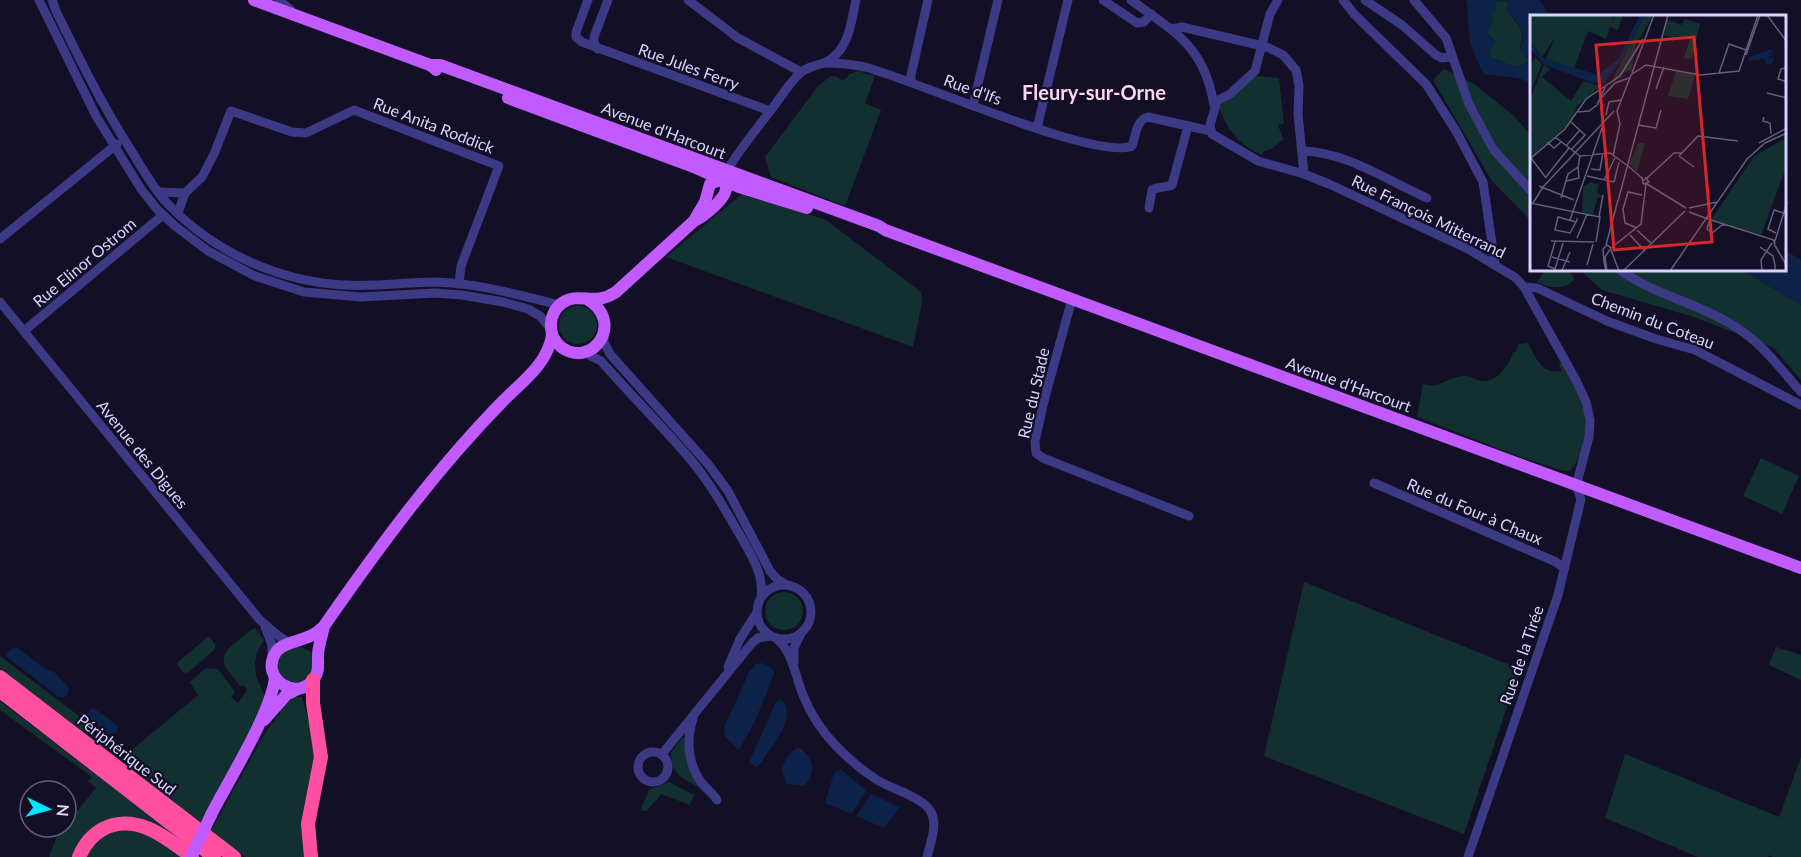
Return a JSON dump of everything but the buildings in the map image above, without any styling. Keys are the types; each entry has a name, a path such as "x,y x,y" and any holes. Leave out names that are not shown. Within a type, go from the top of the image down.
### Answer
{"highway":[{"name":"Périphérique Sud","path":"0,677 234,857"},
{"path":"310,857 308,824 321,757 313,703 314,680"},
{"name":"Périphérique Sud","path":"0,692 214,857"},
{"path":"79,857 87,843 97,834 109,827 125,824 141,826 156,832 191,857"}],"main road":[{"name":"Avenue d'Harcourt","path":"254,0 430,65 437,71 644,150 725,175"},
{"name":"Avenue d'Harcourt","path":"430,65 440,65 699,159 750,190 878,231 885,230 1801,568"},
{"path":"191,857 269,700 274,677 272,662 278,650 317,634 324,627 371,559 431,480 489,415 539,365 549,350 553,315 561,304 575,298 604,299 616,292 694,220 705,202 710,184 725,175"},
{"path":"539,365 561,352 578,352 596,345 604,334 606,308 616,292"},
{"path":"587,299 600,309 604,316"},
{"path":"552,332 562,347 578,352"},
{"path":"256,729 286,695 307,686 314,680 319,667 318,658 324,627"},
{"path":"293,642 309,647 318,658"},
{"path":"274,677 286,687 297,689"}],"street":[{"path":"39,0 78,82 141,189 175,226 215,255 279,286 304,292 388,297 435,293 488,299 528,309 540,316 552,332"},
{"path":"52,0 100,99 158,192 178,213 214,242 259,266 298,279 362,286 413,283 459,284 492,288 561,304"},
{"path":"279,0 303,18"},
{"name":"Rue Jules Ferry","path":"588,0 576,32 576,36 582,42 770,111"},
{"path":"598,49 594,43 594,37 608,0"},
{"path":"688,0 738,38 801,72"},
{"path":"725,175 739,152 801,72 816,64 824,63 836,53 848,37 856,0"},
{"path":"911,82 928,0"},
{"path":"974,105 998,0"},
{"path":"1037,128 1068,0"},
{"path":"1103,0 1137,22 1144,22 1151,14"},
{"path":"1131,0 1171,29 1192,48 1201,62 1210,85 1214,105 1211,130 1188,126 1172,185 1152,190 1149,208"},
{"path":"1214,105 1255,71 1270,14 1278,0"},
{"path":"1343,0 1355,15 1426,84 1456,130 1483,182 1495,264"},
{"path":"1365,0 1402,25 1436,56 1451,57"},
{"path":"1414,0 1446,38 1469,104 1493,149 1530,190"},
{"path":"1171,29 1182,27 1262,46 1283,55 1296,70 1299,85 1298,114 1304,174"},
{"name":"Rue d'Ifs","path":"824,63 866,67 1037,128 1125,149 1132,146 1139,122 1148,117 1188,126"},
{"name":"Rue Anita Roddick","path":"178,213 185,193 202,177 214,154 231,111 292,132 306,133 354,110 499,166 461,266 459,284"},
{"name":"Rue François Mitterrand","path":"1211,130 1214,136 1239,149 1257,162 1304,174 1468,249 1516,278 1524,287 1586,402 1590,420 1589,437 1576,486"},
{"path":"0,239 119,141 133,162 142,168"},
{"path":"1302,151 1314,151 1346,159 1427,198"},
{"path":"158,192 185,193"},
{"name":"Rue Elinor Ostrom","path":"24,331 163,215"},
{"path":"1623,272 1634,280 1743,332 1767,354 1801,392"},
{"name":"Chemin du Coteau","path":"1524,287 1537,288 1607,321 1695,350 1801,405"},
{"name":"Rue du Stade","path":"1072,299 1035,441 1036,453 1043,458 1189,516"},
{"name":"Avenue des Digues","path":"0,302 264,625"},
{"path":"604,334 604,342 610,354 708,464 733,501 770,571 777,579 800,590 810,604 810,620 794,648 794,668"},
{"path":"578,352 601,361 692,461 727,513 757,568 762,583 756,614 740,639 723,678"},
{"name":"Rue du Four à Chaux","path":"1374,483 1558,563 1564,568"},
{"name":"Rue de la Tirée","path":"1467,857 1558,595 1581,499 1576,486"},
{"path":"761,597 774,586 788,585"},
{"path":"756,614 762,629 783,645 812,715 832,743 876,779 919,801 929,810 933,822 927,857"},
{"path":"264,625 293,642"},
{"path":"264,625 272,645 272,662"},
{"path":"662,754 755,640 773,637 792,638 801,633"},
{"path":"696,711 689,732 691,758 700,780 717,800"}],"green space":[{"path":"1501,0 1509,2 1507,9 1521,30 1520,47 1529,61 1518,66 1510,66 1493,59 1489,53 1493,45 1497,43 1487,33 1493,22 1490,14 1495,3"},
{"path":"1444,69 1474,84 1513,115 1530,134 1530,220 1492,181 1433,80"},
{"path":"857,71 875,76 865,103 881,110 845,206 771,177 765,157 818,86 831,76 844,80"},
{"path":"1253,77 1279,78 1284,124 1278,125 1283,139 1273,148 1263,152 1263,155 1255,152 1235,136 1225,122 1219,106"},
{"path":"743,193 826,220 921,292 922,303 913,347 666,257"},
{"path":"1544,272 1570,272 1574,279 1562,287 1546,286 1537,282"},
{"path":"1582,272 1746,272 1801,305 1801,380 1774,348 1694,317 1602,290"},
{"path":"578,306 592,311 597,325 592,339 578,344 564,339 559,325 564,311"},
{"path":"1528,343 1537,360 1545,368 1555,372 1562,371 1559,364 1562,362 1582,405 1584,438 1578,459 1569,471 1523,458 1417,417 1423,384 1440,384 1463,376 1487,381 1497,376 1506,367 1513,352 1516,352 1518,344"},
{"path":"1761,458 1799,476 1782,514 1743,496"},
{"path":"1304,582 1520,669 1464,834 1264,756"},
{"path":"784,592 798,597 803,611 798,625 784,630 770,625 765,611 770,597"},
{"path":"255,628 264,640 257,652 255,664 256,676 266,699 200,823 0,668 0,656 128,753 198,695 190,682 206,668 218,669 235,692 231,697 238,703 246,692 246,688 243,685 241,687 228,670 224,660 225,655 228,649"},
{"path":"209,636 215,644 215,649 189,672 184,673 177,665 178,662"},
{"path":"299,646 311,652 315,665 307,681 289,684 276,670 278,659 282,652"},
{"path":"1776,647 1801,655 1801,680 1769,665"},
{"path":"294,697 302,697 315,743 307,857 245,857 211,831 265,733 280,713 279,707"},
{"path":"0,701 189,845 148,823 121,817 73,857 49,857 56,839 78,839 78,810 96,788 88,781 92,777 0,710"},
{"path":"682,737 686,739 700,788 679,775 673,767 671,753"},
{"path":"1625,754 1779,817 1801,757 1801,857 1769,855 1768,857 1698,857 1605,818"},
{"path":"669,782 694,795 690,805 661,794 647,811 641,810 621,857 649,790"},
{"path":"129,828 147,832 183,857 84,857 92,845 102,837"}],"water":[{"path":"1466,0 1501,0 1495,3 1496,9 1490,14 1493,22 1487,33 1497,43 1493,45 1489,53 1493,59 1510,66 1518,66 1529,61 1526,55 1520,52 1523,37 1521,29 1507,9 1509,2 1503,0 1540,0 1548,15 1530,15 1530,83 1518,78 1484,74 1471,44"},
{"path":"1786,251 1801,260 1801,305 1746,272 1786,272"},
{"path":"13,648 18,648 44,668 54,672 69,688 65,697 59,697 8,658 6,654"},
{"path":"762,663 773,669 774,674 756,719 740,748 737,749 725,736 724,728 749,672 756,664"},
{"path":"781,699 786,706 787,714 782,731 757,767 749,762 776,702"},
{"path":"93,708 116,724 118,727 116,733 110,735 87,717 89,710"},
{"path":"798,747 808,755 812,765 811,776 804,786 787,784 781,769 788,755"},
{"path":"840,769 866,790 852,814 825,803 834,773"},
{"path":"871,794 900,807 884,828 856,816"}],"district":[{"name":"Fleury-sur-Orne","path":"1094,92"}]}
